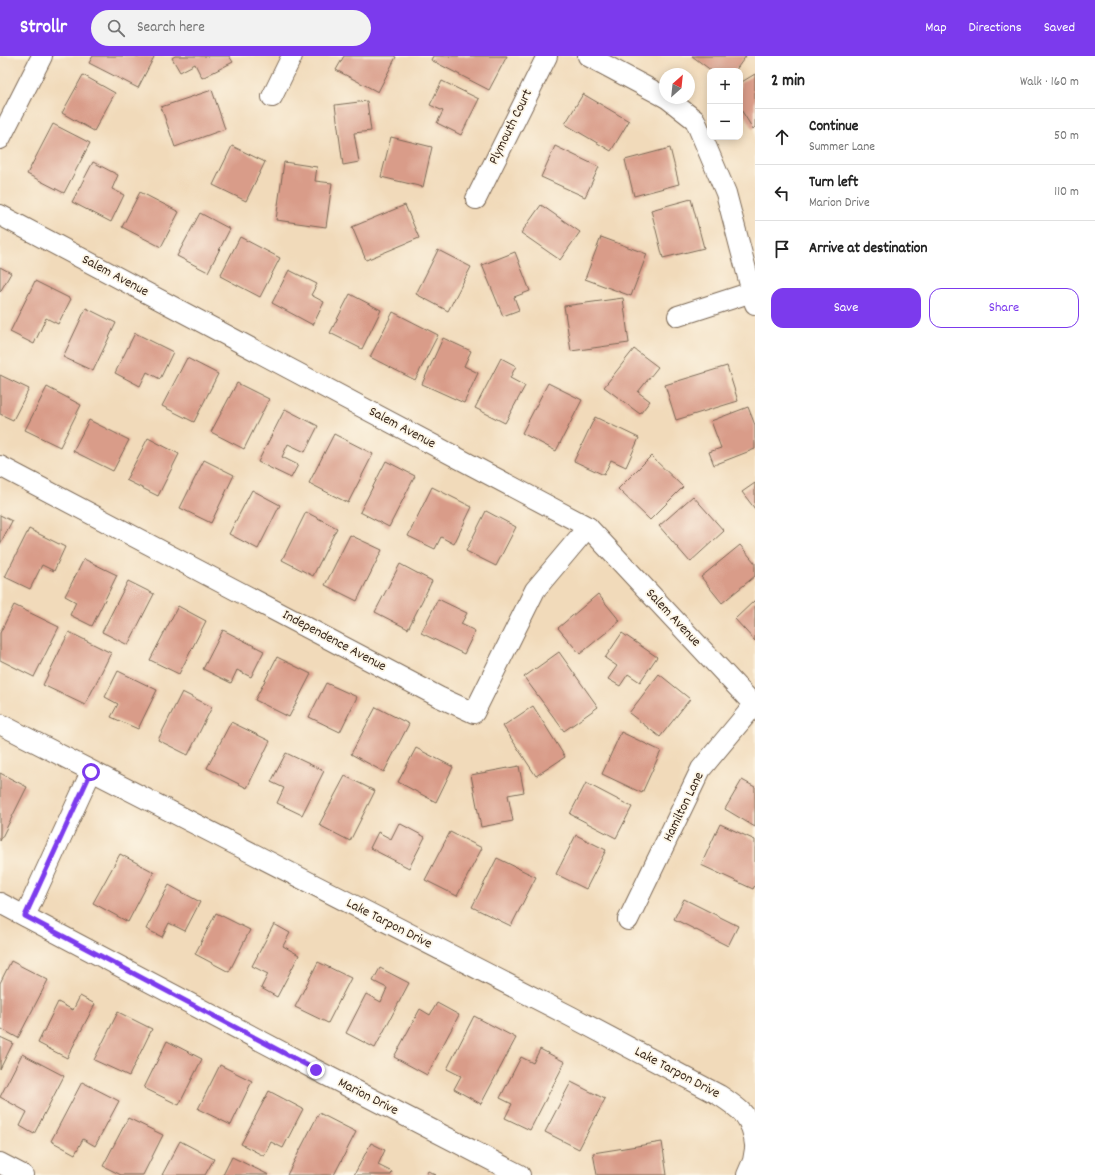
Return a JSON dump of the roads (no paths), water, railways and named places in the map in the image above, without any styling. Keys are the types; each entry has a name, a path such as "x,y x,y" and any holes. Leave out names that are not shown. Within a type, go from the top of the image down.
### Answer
{"street":[{"path":"0,139 42,56"},
{"path":"272,97 292,56"},
{"name":"Plymouth Court","path":"476,199 547,56"},
{"path":"588,56 659,93"},
{"path":"675,104 695,120 726,193 753,298 678,316"},
{"name":"Salem Avenue","path":"0,214 588,527 755,705"},
{"name":"Independence Avenue","path":"0,466 439,697 474,713 535,590 588,527"},
{"name":"Hamilton Lane","path":"628,920 701,769 755,705"},
{"name":"Lake Tarpon Drive","path":"0,724 91,772 563,1012 719,1095 740,1109 753,1127 755,1145"},
{"path":"25,916 91,772"},
{"name":"Marion Drive","path":"0,903 309,1066 520,1175"},
{"path":"746,1175 753,1161 755,1149"},
{"path":"0,1163 23,1175"}]}
